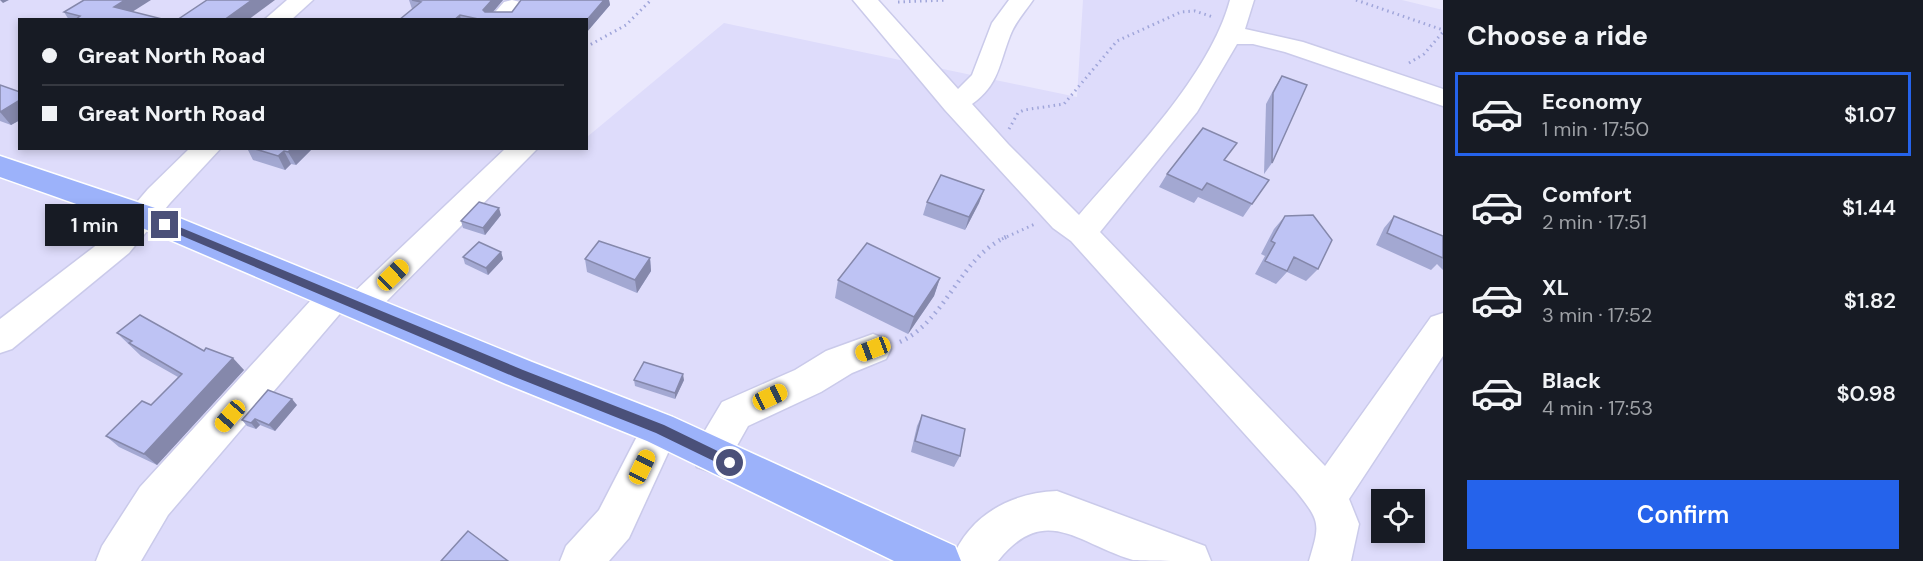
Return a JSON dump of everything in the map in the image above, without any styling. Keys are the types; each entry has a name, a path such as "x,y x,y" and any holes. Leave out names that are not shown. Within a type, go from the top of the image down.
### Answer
{"highway":[{"path":"0,166 144,216 660,429 940,561"}],"street":[{"path":"278,18 301,0"},
{"path":"954,104 973,92 984,80 1004,24 1021,0"},
{"path":"1073,226 1187,106 1231,30 1242,0"},
{"path":"866,2 954,104 1300,466 1326,499 1338,522 1336,541 1330,561"},
{"path":"1231,30 1384,76 1443,98"},
{"path":"0,339 118,245 159,196 205,150"},
{"path":"117,561 154,501 347,301 522,150"},
{"path":"1326,499 1443,327"},
{"path":"711,454 735,414 808,381 839,362 873,349"},
{"path":"581,561 614,524 660,429"},
{"path":"972,561 996,530 1023,514 1038,510 1057,511 1190,561"}],"path":[{"path":"588,46 626,25 651,0"},
{"path":"866,2 947,0"},
{"path":"1356,0 1443,31 1420,57 1384,76"},
{"path":"999,151 1018,113 1033,108 1064,104 1117,41 1181,12 1195,11 1231,30"},
{"path":"873,349 908,340 925,327 982,252 993,243 1033,225 1073,226"}],"shaded area":[{"path":"0,0 509,0 490,18 18,18 18,150 588,150 588,136 724,23 1077,97 1083,0 1402,0 1443,10 1443,561 0,561"}],"building":[{"path":"84,0 125,0 114,7 158,18 78,18 80,16 64,12"},
{"path":"207,0 252,0 227,18 180,18"},
{"path":"412,0 492,0 483,10 485,12 512,12 521,0 604,0 588,19 474,18 460,15 456,18 401,18 421,2"},
{"path":"1282,76 1307,85 1272,163 1273,93"},
{"path":"0,85 18,91 18,101 0,112"},
{"path":"1203,128 1237,143 1224,160 1269,180 1252,204 1207,183 1202,190 1167,174"},
{"path":"258,150 290,150 278,156"},
{"path":"941,175 984,190 969,217 927,202"},
{"path":"479,202 499,208 483,228 461,221"},
{"path":"1313,215 1332,240 1318,269 1294,257 1287,271 1265,261 1275,243 1271,241 1285,216"},
{"path":"1394,216 1443,236 1443,258 1387,233"},
{"path":"599,241 650,258 635,280 585,259"},
{"path":"479,242 501,252 486,268 463,257"},
{"path":"867,243 940,278 914,317 838,280"},
{"path":"140,315 204,351 206,348 233,358 144,454 106,436 142,401 151,405 182,374 129,343 132,341 117,333"},
{"path":"644,362 683,374 675,393 634,380"},
{"path":"268,390 292,399 269,425 255,419 251,423 242,420"},
{"path":"922,415 965,429 960,456 915,441"},
{"path":"468,531 508,561 441,561"}],"route":[{"path":"165,225 519,373 660,429 730,463"}]}
